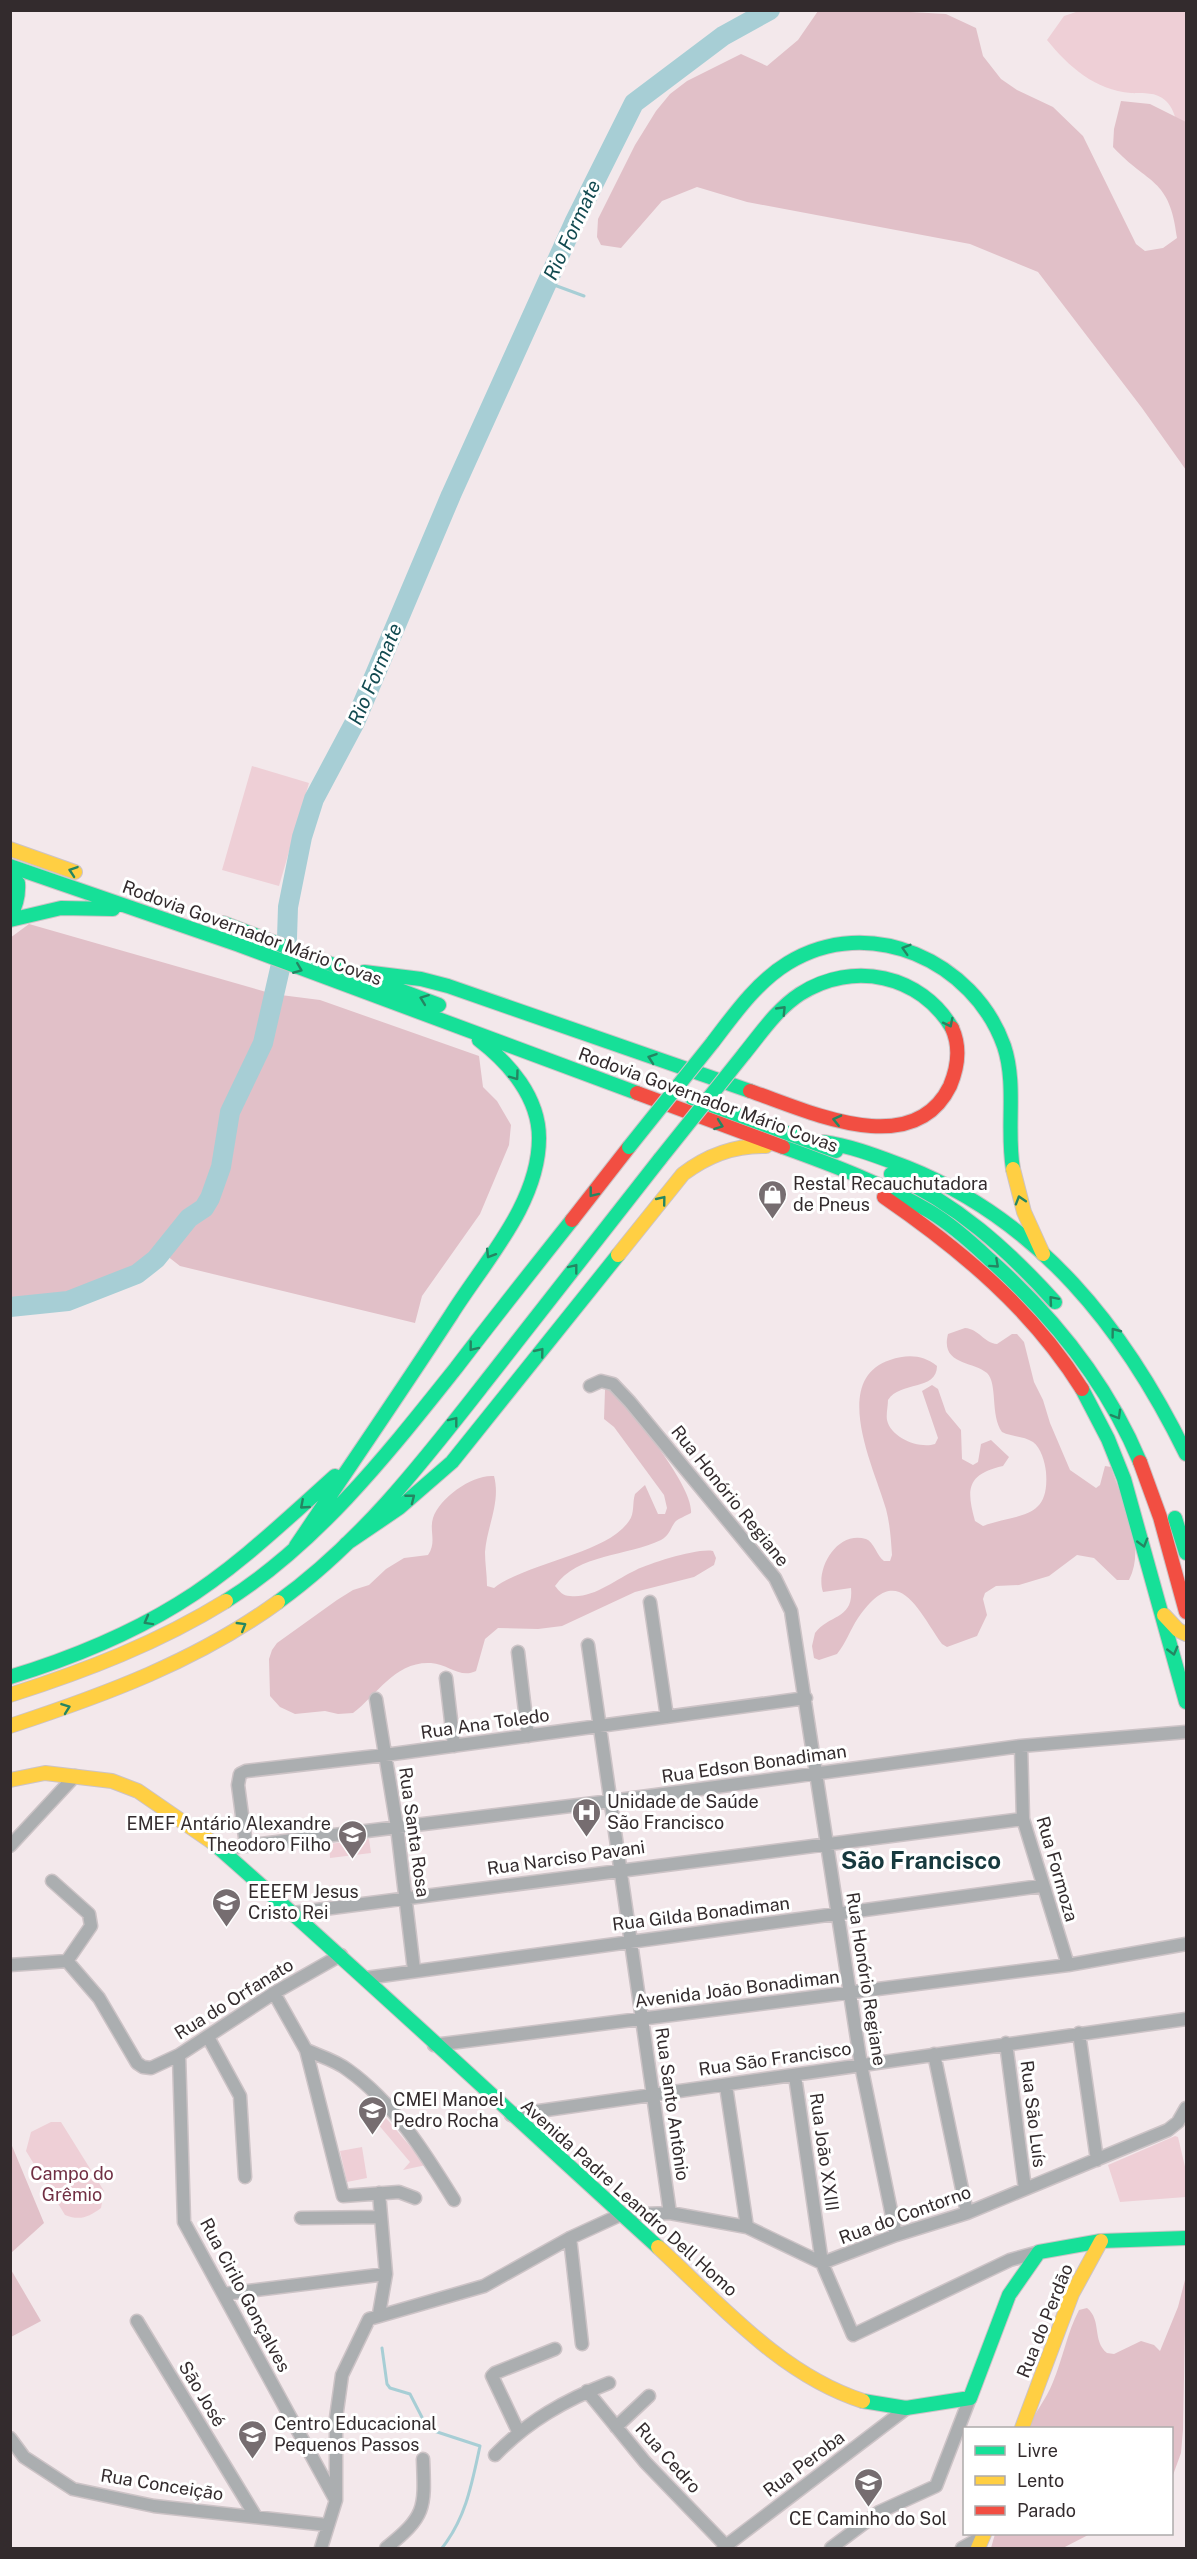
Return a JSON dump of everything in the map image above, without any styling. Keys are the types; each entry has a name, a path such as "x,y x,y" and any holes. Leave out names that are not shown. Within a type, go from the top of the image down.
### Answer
{"main road":[{"path":"10,849 90,877"},
{"name":"Rodovia Governador Mário Covas","path":"10,866 238,945 319,977 840,1168 890,1189 942,1219 1024,1290 1060,1328 1093,1373 1124,1427 1152,1495 1185,1607"},
{"path":"10,877 18,883 19,893 17,907 10,919"},
{"path":"10,919 66,908 139,911"},
{"name":"Rodovia Governador Mário Covas","path":"214,920 517,1036 810,1141 898,1176 950,1204 994,1239 1063,1311"},
{"path":"10,1695 90,1669 162,1637 228,1599 296,1546 389,1453 629,1147 767,978 791,961 818,949 847,943 876,942 906,948 942,965 961,979 982,1002 1004,1045 1010,1076 1009,1138 1014,1179 1026,1218 1043,1254"},
{"path":"10,1726 92,1699 197,1651 262,1614 293,1591 346,1544 382,1510 423,1462 660,1159 744,1054 781,1010 799,994 827,981 859,975 897,980 929,997 950,1023 957,1053 955,1073 948,1091 927,1113 900,1125 862,1125 816,1114 432,981 349,970"},
{"path":"296,1546 374,1433 516,1213 528,1190 536,1165 538,1126 523,1087 494,1052 454,1026"},
{"path":"810,1141 839,1144 905,1165 956,1189 997,1216 1043,1254 1089,1301 1135,1360 1172,1420 1186,1454"},
{"path":"346,1544 417,1494 452,1462 683,1174 703,1159 738,1147 764,1146 788,1150"},
{"path":"840,1168 929,1227 968,1259 1041,1331 1074,1374 1108,1437 1127,1487 1185,1695"},
{"path":"1113,1380 1154,1458"},
{"path":"10,1677 53,1664 122,1635 180,1603 262,1541 324,1488 374,1433"},
{"path":"1169,1499 1186,1553"},
{"path":"1163,1613 1169,1623 1186,1634"},
{"path":"1185,1695 1186,1666"},
{"name":"Avenida Padre Leandro Dell Homo","path":"10,1780 45,1773 112,1781 138,1791 179,1817 220,1849 341,1955 434,2045 773,2352 818,2383 883,2407 907,2408 970,2398"},
{"path":"970,2398 1009,2295 1039,2252 1101,2241 1186,2238"},
{"name":"Rua do Perdão","path":"1022,2427 1072,2294 1101,2241"}],"street":[{"name":"Rua Honório Regiane","path":"590,1386 601,1381 613,1384 775,1578 791,1611 818,1774 837,1915 861,2065 896,2235"},
{"path":"650,1602 667,1718"},
{"name":"Rua Santo Antônio","path":"588,1645 670,2212"},
{"path":"518,1652 528,1736"},
{"path":"446,1678 454,1746"},
{"name":"Rua Ana Toledo","path":"246,1845 238,1785 240,1774 246,1771 385,1755 806,1698"},
{"name":"Rua Santa Rosa","path":"376,1699 397,1827 414,1970"},
{"name":"Rua Edson Bonadiman","path":"220,1849 611,1801 1021,1746 1186,1732"},
{"name":"Rua Formoza","path":"1021,1746 1023,1819 1041,1886 1068,1965"},
{"path":"10,1846 75,1776"},
{"name":"Rua Narciso Pavani","path":"293,1913 620,1869 1023,1819"},
{"path":"10,1965 67,1961 92,1926 89,1914 52,1881"},
{"name":"Rua Gilda Bonadiman","path":"366,1978 1041,1886"},
{"name":"Avenida João Bonadiman","path":"434,2045 1068,1965 1186,1944"},
{"name":"Rua do Orfanato","path":"67,1961 99,1998 137,2063 151,2068 179,2055 274,1993 341,1955"},
{"path":"274,1993 306,2050 343,2196 340,2216"},
{"name":"Rua São Francisco","path":"511,2115 652,2093 726,2086 1006,2043 1186,2019"},
{"path":"1080,2033 1097,2160"},
{"path":"208,2037 240,2096 245,2177"},
{"name":"Rua São Luís","path":"1006,2043 1025,2189"},
{"path":"306,2050 347,2069 382,2100 424,2153 454,2200"},
{"path":"934,2054 967,2213"},
{"name":"Rua Cirilo Gonçalves","path":"179,2055 184,2222 336,2500"},
{"name":"Rua João XXIII","path":"795,2076 822,2264 853,2336 1010,2260 1039,2252"},
{"path":"726,2086 747,2227"},
{"name":"Rua do Contorno","path":"620,2215 670,2212 747,2227 822,2264 896,2235 967,2213 1168,2130 1178,2122 1186,2108"},
{"path":"343,2196 399,2192 415,2198"},
{"path":"379,2193 386,2274 379,2314"},
{"path":"321,2548 336,2500 336,2418 342,2375 369,2319 379,2314 484,2286 570,2238 620,2215"},
{"path":"301,2218 381,2217"},
{"path":"570,2238 582,2344"},
{"path":"224,2294 386,2274"},
{"name":"São José","path":"136,2321 256,2517"},
{"path":"519,2431 492,2376 555,2349"},
{"path":"495,2455 519,2431 587,2391 609,2383"},
{"name":"Rua Cedro","path":"587,2391 653,2471 724,2547"},
{"path":"616,2427 649,2396"},
{"path":"831,2548 879,2512 936,2486 970,2398"},
{"name":"Rua Peroba","path":"724,2547 907,2408"},
{"name":"Rua Conceição","path":"10,2438 24,2457 73,2489 154,2506 327,2525"},
{"path":"386,2548 414,2525 424,2501 423,2459"},
{"path":"962,2548 981,2540"}],"green space":[{"path":"1079,11 1186,11 1186,148 1173,111 1166,101 1154,94 1118,91 1094,82 1074,68 1047,40 1064,16"},
{"path":"252,766 309,783 279,886 222,870"},
{"path":"369,1839 371,1853 330,1858 329,1844"},
{"path":"375,2105 426,2165 403,2170 410,2162 366,2110"},
{"name":"Campo do Grêmio","path":"51,2122 61,2122 104,2191 101,2208 88,2216 75,2218 65,2215 26,2151 31,2132"},
{"path":"1175,2136 1178,2137 1186,2171 1186,2197 1120,2202 1108,2165"},
{"path":"362,2147 367,2178 347,2182 340,2151"}],"shaded area":[{"path":"818,11 946,14 976,28 983,56 1001,79 1017,90 1053,107 1083,136 1136,244 1145,251 1163,248 1177,238 1174,218 1163,192 1113,147 1114,129 1121,101 1150,104 1186,122 1186,470 1142,408 1038,272 970,244 747,202 697,187 662,201 621,248 601,245 597,237 598,219 635,145 656,111 670,94 687,81 741,54 767,66 798,40"},
{"path":"29,924 273,994 320,1000 479,1056 483,1087 497,1101 511,1125 509,1145 480,1214 422,1296 415,1323 180,1266 162,1252 130,1277 92,1294 51,1303 11,1307 10,938"},
{"path":"965,1328 997,1344 1012,1334 1017,1334 1024,1342 1034,1382 1070,1470 1096,1488 1100,1485 1105,1466 1111,1467 1134,1538 1134,1566 1129,1580 1117,1580 1094,1558 1077,1555 1049,1576 1019,1585 996,1586 985,1593 983,1599 987,1615 977,1636 947,1647 942,1644 915,1604 905,1595 895,1591 884,1592 872,1601 858,1618 837,1654 819,1660 814,1658 812,1646 815,1633 845,1611 851,1598 851,1588 823,1592 822,1573 831,1553 846,1540 855,1538 869,1541 884,1561 890,1561 892,1555 886,1509 861,1428 859,1406 862,1387 872,1371 890,1360 909,1356 921,1358 937,1366 931,1379 901,1390 888,1400 887,1420 894,1432 906,1441 929,1445 935,1444 938,1438 922,1391 932,1385 938,1389 946,1412 961,1430 962,1459 973,1465 978,1462 981,1444 991,1440 1009,1457 1003,1466 982,1473 972,1484 970,1492 975,1521 983,1526 1019,1516 1037,1507 1043,1499 1046,1472 1044,1460 1038,1448 1029,1440 1002,1432 998,1425 992,1384 987,1373 959,1361 949,1351 948,1334"},
{"path":"611,1387 672,1467 689,1501 691,1513 675,1522 668,1534 661,1540 576,1568 565,1575 555,1586 561,1593 568,1596 579,1596 604,1588 643,1567 696,1552 713,1551 716,1558 714,1565 694,1577 635,1592 562,1626 538,1629 498,1628 485,1639 476,1671 459,1672 431,1663 407,1667 388,1680 353,1713 338,1714 325,1711 295,1714 280,1707 270,1696 269,1659 277,1643 337,1600 353,1590 369,1585 386,1569 404,1558 428,1555 432,1546 433,1518 437,1510 450,1495 467,1483 486,1476 494,1476 495,1505 485,1552 487,1586 494,1588 526,1571 586,1550 618,1532 631,1518 635,1494 645,1485 658,1514 665,1514 667,1508 664,1495 614,1427 604,1419 605,1390"},
{"path":"10,2141 44,2223 11,2253 10,2253"},
{"path":"10,2268 41,2321 11,2337 10,2337"},
{"path":"1186,2276 1183,2430 1181,2453 1173,2475 1173,2427 1029,2427 1053,2382 1079,2310 1087,2308 1092,2313 1102,2348 1107,2353 1114,2354 1141,2341 1154,2345 1160,2351 1178,2307"},
{"path":"995,2535 1088,2535 1063,2548 991,2548"}],"waterway":[{"name":"Rio Formate","path":"10,1307 68,1301 137,1274 156,1259 189,1218 204,1208 210,1198 221,1167 230,1112 263,1043 287,938 288,907 302,837 314,799 355,722 451,495 574,223 634,103 723,36 770,10"},
{"path":"546,282 584,296"},
{"path":"382,2348 387,2384 390,2388 410,2394 428,2429 480,2446 471,2487 462,2512 457,2525 442,2548"}],"traffic: fast":[{"path":"10,866 239,945 637,1093"},
{"path":"10,877 18,883 17,901 10,917"},
{"path":"10,920 61,908 113,909"},
{"path":"223,923 439,1005"},
{"path":"713,1042 766,979 788,963 819,949 852,943 884,945 915,954 944,969 969,990 989,1016 1004,1046 1010,1076 1010,1138 1013,1169"},
{"path":"364,972 421,979 448,986 750,1091"},
{"path":"744,1054 770,1022 792,1000 820,984 842,978 863,976 884,978 904,985 923,996 939,1010 952,1028"},
{"path":"296,1546 493,1253 520,1209 530,1186 537,1162 539,1138 534,1109 528,1095 511,1070 479,1040"},
{"path":"629,1147 713,1042"},
{"path":"660,1159 744,1054"},
{"path":"692,1098 836,1151"},
{"path":"823,1142 886,1159 954,1189 997,1217 1037,1248 1106,1322 1162,1408 1186,1454"},
{"path":"783,1147 894,1192 937,1216 967,1239 1013,1281 1076,1352 1111,1405 1140,1462"},
{"path":"278,1602 336,1554 388,1501 460,1414 660,1159"},
{"path":"891,1174 938,1199 980,1229 1055,1302"},
{"path":"226,1601 260,1578 291,1552 350,1494 431,1400 572,1220"},
{"path":"346,1544 399,1508 452,1462 618,1255"},
{"path":"1082,1389 1108,1439 1124,1479 1186,1702"},
{"path":"10,1677 97,1646 178,1604 240,1560 335,1476"},
{"path":"1175,1518 1186,1553"},
{"path":"212,1842 658,2247"},
{"path":"863,2401 906,2408 970,2398 1009,2295 1039,2252 1101,2241 1186,2238"}],"traffic: slow":[{"path":"10,849 75,872"},
{"path":"618,1255 683,1174 702,1161 722,1152 743,1147 766,1146"},
{"path":"1013,1169 1024,1212 1043,1254"},
{"path":"10,1695 121,1655 174,1630 226,1601"},
{"path":"10,1726 149,1675 215,1642 278,1602"},
{"path":"1164,1615 1178,1630 1186,1634"},
{"path":"10,1780 45,1773 112,1781 138,1791 212,1842"},
{"path":"1022,2427 1072,2294 1101,2241"},
{"path":"658,2247 728,2314 778,2356 833,2389 863,2401"},
{"path":"978,2548 984,2535"}],"traffic: jam":[{"path":"750,1091 829,1118 858,1124 886,1126 911,1122 933,1109 950,1086 957,1057 957,1043 952,1028"},
{"path":"637,1093 783,1147"},
{"path":"572,1220 629,1147"},
{"path":"884,1197 967,1260 1018,1307 1041,1333 1082,1389"},
{"path":"1140,1462 1160,1517 1186,1612"}],"place":[{"name":"Restal Recauchutadora de Pneus","path":"772,1220"},
{"name":"Unidade de Saúde São Francisco","path":"586,1838"},
{"name":"EMEF Antário Alexandre Theodoro Filho","path":"352,1860"},
{"name":"EEEFM Jesus Cristo Rei","path":"227,1928"},
{"name":"CMEI Manoel Pedro Rocha","path":"372,2136"},
{"name":"Centro Educacional Pequenos Passos","path":"253,2460"},
{"name":"CE Caminho do Sol","path":"868,2508"}],"district":[{"name":"São Francisco","path":"921,1861"}]}
